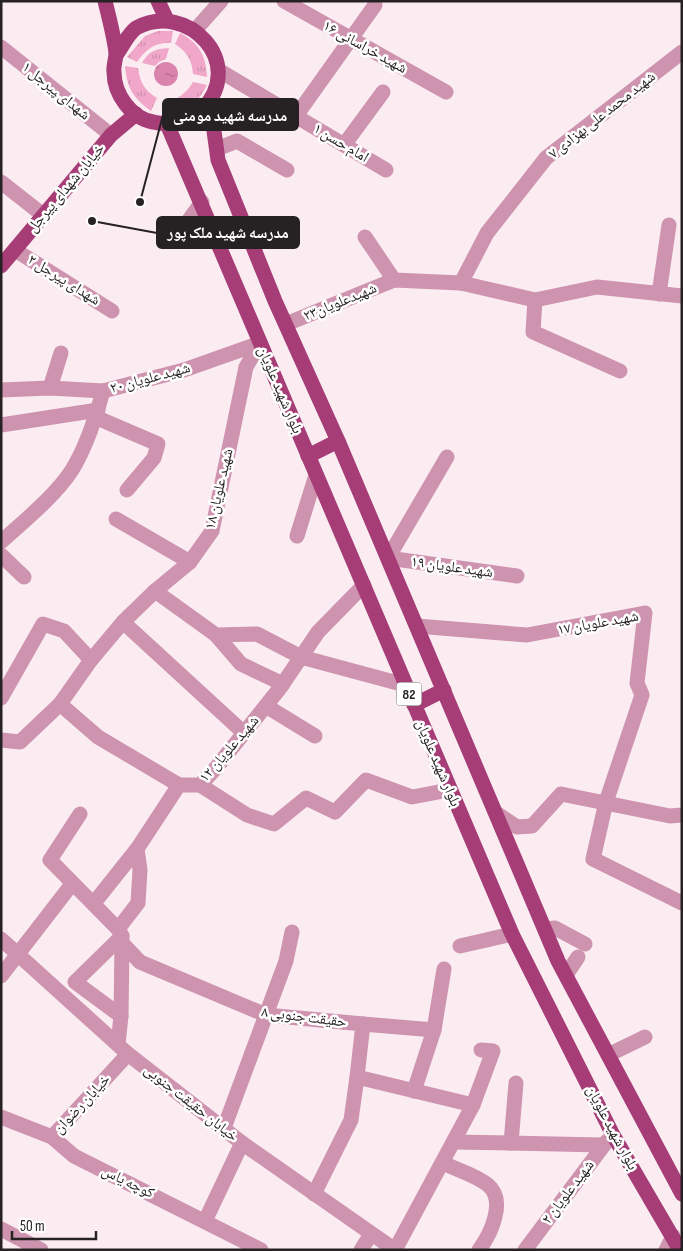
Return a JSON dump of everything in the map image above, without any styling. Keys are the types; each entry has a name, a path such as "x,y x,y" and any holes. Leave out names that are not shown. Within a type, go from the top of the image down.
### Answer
{"main road":[{"name":"82","path":"105,1 116,55 114,72 116,88 124,103 136,114 151,122 167,124 184,122 198,114 210,102 217,87 220,71"},
{"path":"158,1 166,18"},
{"path":"116,55 135,28 150,20 166,18 182,20 197,28 209,39 217,54 220,71"},
{"name":"بلوار شهید علویان","path":"210,102 218,160 544,929 608,1055 678,1182 682,1194"},
{"name":"خیابان شهدای پیرجل","path":"1,266 111,134 136,114"},
{"name":"بلوار شهید علویان","path":"167,124 202,202 449,790 512,934 608,1140 673,1245"},
{"path":"308,456 338,441"},
{"path":"414,705 444,690"}],"street":[{"path":"197,28 221,1"},
{"name":"شهید خراسانی ۱۶","path":"284,1 446,92"},
{"path":"296,116 375,5"},
{"name":"شهدای ‍‍‍‍‍‍پیرجل ۱","path":"1,47 111,134"},
{"name":"شهید محمد علی بهزادی ۷","path":"461,284 487,233 546,158 682,52"},
{"name":"امام حسن ۱","path":"220,71 386,170"},
{"path":"344,145 383,92"},
{"path":"216,149 237,141 287,170"},
{"path":"1,182 43,215"},
{"path":"176,238 202,202"},
{"path":"659,294 669,226"},
{"path":"365,237 394,280 461,284 535,300 597,288 682,296"},
{"name":"شهدای پیرجل ۲","path":"15,250 112,311"},
{"name":"شهیدعلویان۲۳","path":"286,324 394,280"},
{"path":"535,300 533,332 620,371"},
{"name":"شهید علویان ۲۰","path":"1,542 36,510 72,470 97,413 103,390 184,370 260,343"},
{"name":"شهید علویان ۱۸","path":"1,740 20,742 60,704 91,660 123,622 155,591 190,562 212,531 246,367 260,343"},
{"path":"50,388 61,353"},
{"path":"1,390 50,388 103,390"},
{"path":"2,424 97,413 158,444 154,458 127,490"},
{"path":"388,558 448,457"},
{"path":"297,536 316,475"},
{"path":"116,519 190,562"},
{"path":"1,555 24,577"},
{"name":"شهید علویان ۱۹","path":"388,558 517,576"},
{"name":"شهید علویان ۱۲","path":"94,903 137,848 179,786 200,785 266,706 318,632 364,585"},
{"path":"155,591 216,635 241,664 282,684"},
{"name":"شهید علویان ۱۷","path":"417,626 527,635 645,613 637,682 642,695 606,802"},
{"path":"123,622 244,733"},
{"path":"1,698 43,624 64,631 91,660"},
{"path":"216,635 257,634 301,657 405,685"},
{"path":"60,704 98,737 179,786"},
{"path":"266,706 315,736"},
{"path":"200,785 246,815 274,824 306,798 335,812 366,780 412,797 449,790"},
{"path":"496,813 517,827 532,826 561,794 670,816 682,815"},
{"path":"606,802 593,859 682,903"},
{"name":"حقیقت جنوبی ۸","path":"80,814 50,860 72,884 94,903 140,962 266,1014 364,1024 351,1120 314,1194"},
{"path":"121,1016 75,982 121,936 138,903 140,870 137,848"},
{"path":"2,975 72,884"},
{"path":"544,929 555,928 581,951 566,975"},
{"path":"224,1128 286,961 292,932"},
{"path":"460,946 512,934"},
{"path":"121,936 123,1049"},
{"name":"خیابان حقیقت جنوبی","path":"1,939 123,1049 242,1142 395,1250"},
{"path":"414,1091 434,1030 444,969"},
{"path":"364,1024 434,1030"},
{"path":"608,1055 645,1037"},
{"name":"خیابان رضوان","path":"1,1116 52,1136 123,1049"},
{"path":"395,1250 455,1142 473,1105 493,1051 481,1050"},
{"path":"357,1077 473,1105"},
{"path":"512,1143 516,1083"},
{"name":"کوچه یاس","path":"52,1136 74,1156 205,1220 261,1250"},
{"path":"455,1142 512,1143 608,1140"},
{"name":"شهید علویان ۲","path":"525,1250 608,1140"},
{"path":"205,1220 242,1142"},
{"path":"443,1163 489,1186 495,1195 496,1213 488,1238 479,1250"},
{"path":"1,1229 41,1250"},
{"path":"361,1250 371,1234"}],"green space":[{"path":"158,31 173,31 171,43 151,47 137,62 127,57 145,36"},
{"path":"180,33 197,46 205,62 207,77 193,74 188,57 175,44"},
{"path":"169,48 166,59 155,66 142,63 153,51"},
{"path":"125,66 138,68 143,85 157,98 151,111 132,92 127,80"},
{"path":"193,82 207,85 195,103 177,114 162,115 164,103 181,96"}],"water":[{"path":"166,62 174,66 178,74 174,82 166,86 158,82 154,74 158,66"}],"place":[{"name":"مدرسه شهید مومنی","path":"140,202"},
{"name":"مدرسه شهید ملک پور","path":"92,221"}]}
